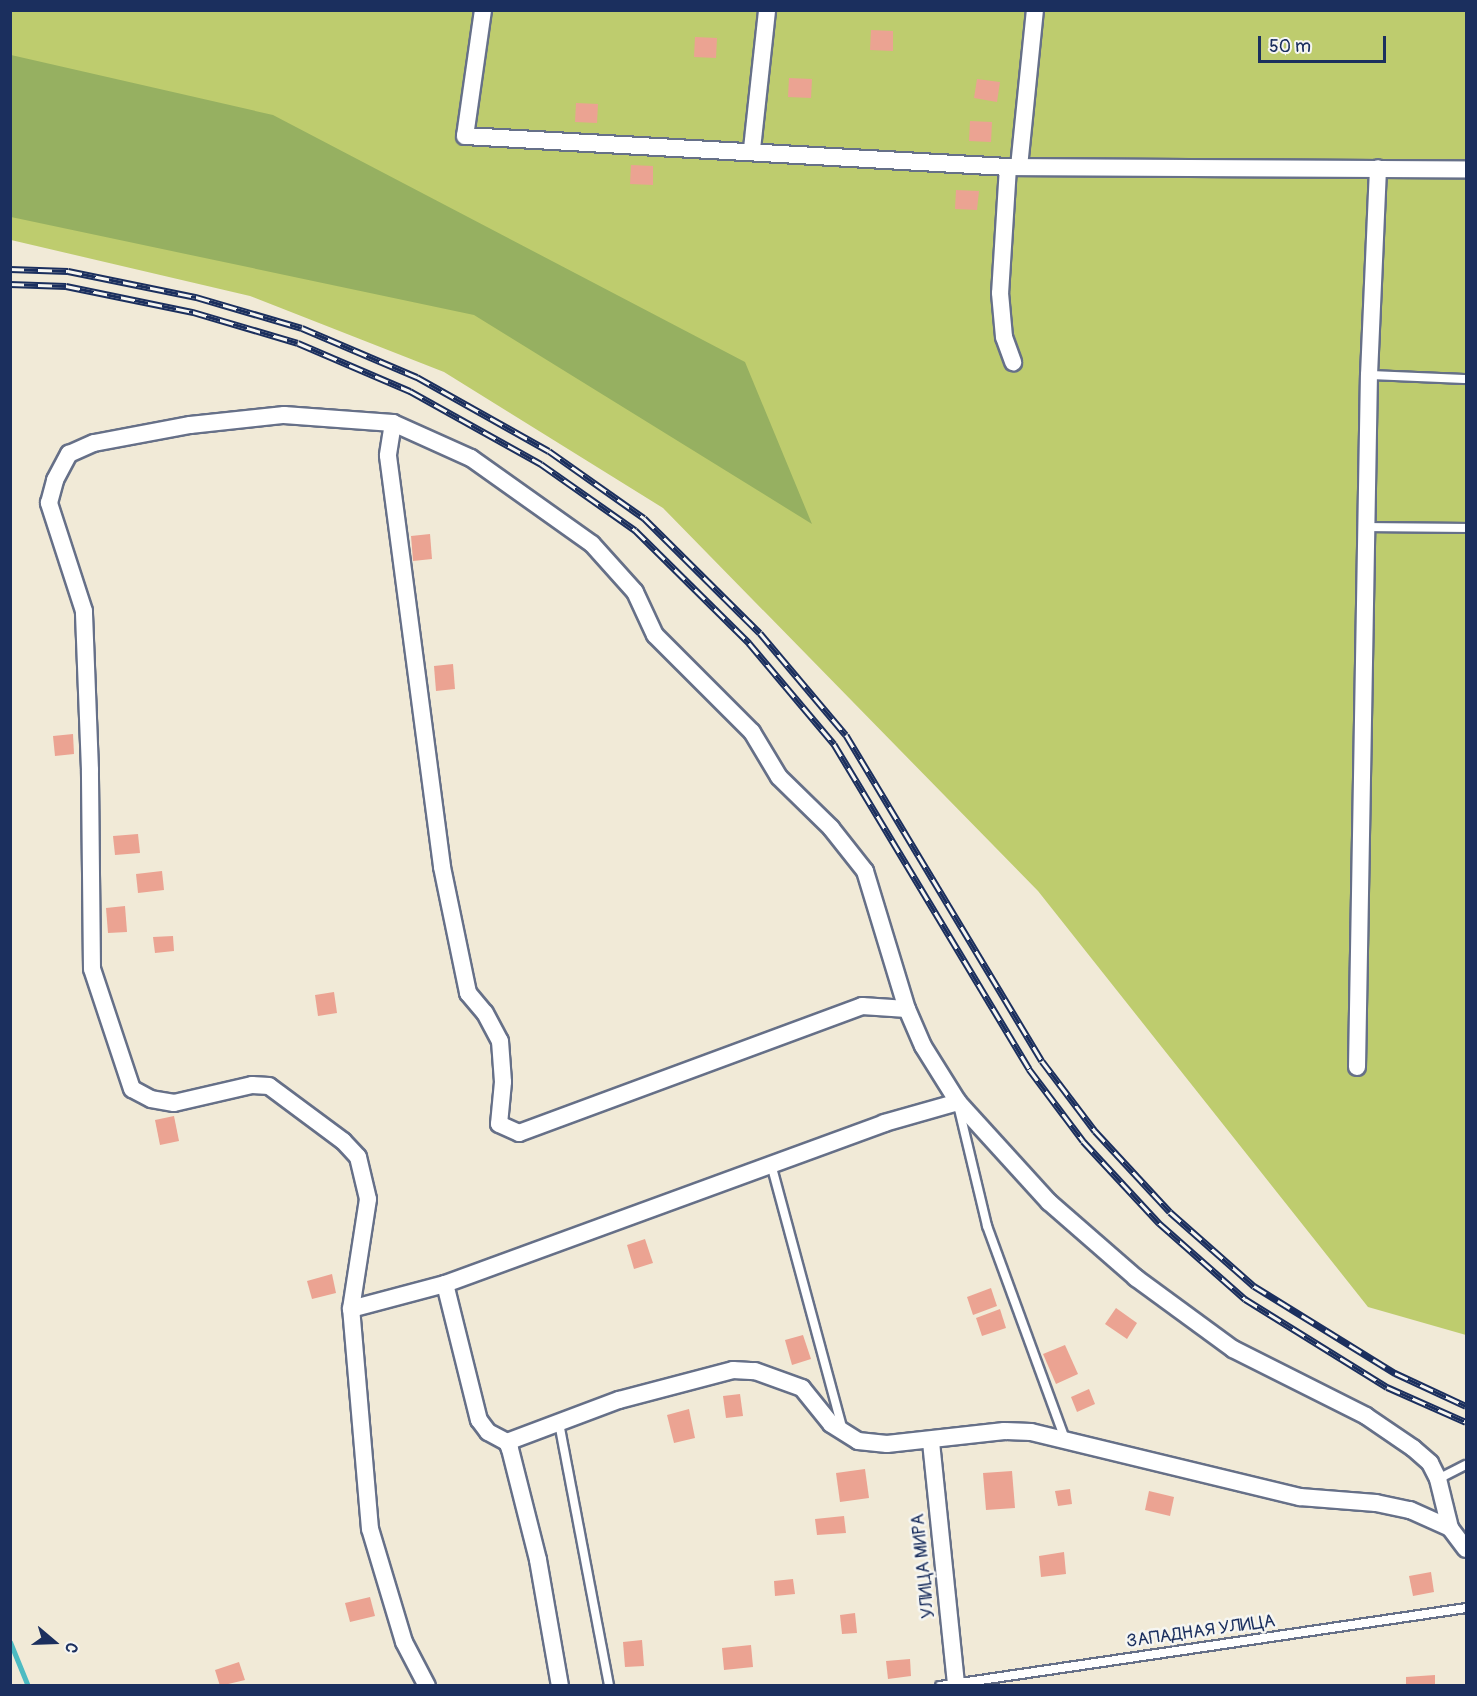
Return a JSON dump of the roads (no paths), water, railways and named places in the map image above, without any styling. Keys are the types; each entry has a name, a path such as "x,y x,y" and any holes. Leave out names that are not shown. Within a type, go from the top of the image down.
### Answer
{"street":[{"path":"483,10 465,136 752,149 1013,167 1467,169"},
{"path":"752,149 767,10"},
{"path":"1013,362 1004,337 1000,293 1013,167 1035,10"},
{"path":"1357,1067 1369,375 1378,168"},
{"path":"427,1686 404,1642 370,1529 351,1309 368,1198 358,1157 343,1141 269,1086 252,1085 174,1103 151,1099 132,1089 92,969 90,770 84,611 49,503 55,480 69,454 94,443 190,425 284,415 393,423 480,465 592,544 635,592 655,635 752,732 778,777 831,828 865,871 907,1009 923,1046 958,1102 1049,1202 1136,1278 1233,1348 1396,1433 1430,1463 1438,1479 1450,1528 1467,1549"},
{"path":"393,423 388,456 442,867 468,993 485,1013 500,1041 503,1082 499,1124 519,1133 862,1006 907,1009"},
{"path":"351,1309 445,1284 885,1123 958,1102"},
{"path":"445,1284 479,1420 488,1432 507,1442 538,1560 560,1686"},
{"path":"507,1442 619,1400 733,1370 755,1371 802,1388 844,1435 871,1444 931,1442 1004,1431 1065,1440 1300,1497 1376,1503 1410,1510 1450,1528"},
{"name":"УЛИЦА МИРА","path":"931,1442 950,1685"}],"lane":[{"path":"1369,375 1467,379"},
{"path":"1366,527 1467,528"},
{"path":"958,1102 987,1226 1065,1440"},
{"path":"771,1164 844,1435"},
{"path":"559,1423 609,1686"},
{"path":"1438,1479 1467,1465"},
{"name":"ЗАПАДНАЯ УЛИЦА","path":"950,1685 1467,1608"}],"waterway":[{"path":"10,1642 28,1686"}],"railway":[{"path":"10,269 68,271 196,297 302,328 417,377 549,451 644,518 760,633 846,735 1042,1061 1095,1131 1170,1212 1254,1286 1395,1373 1466,1406"},
{"path":"10,284 66,286 193,312 298,343 410,391 541,464 635,530 749,643 834,744 1029,1069 1083,1141 1159,1223 1245,1299 1387,1387 1466,1422"}]}
